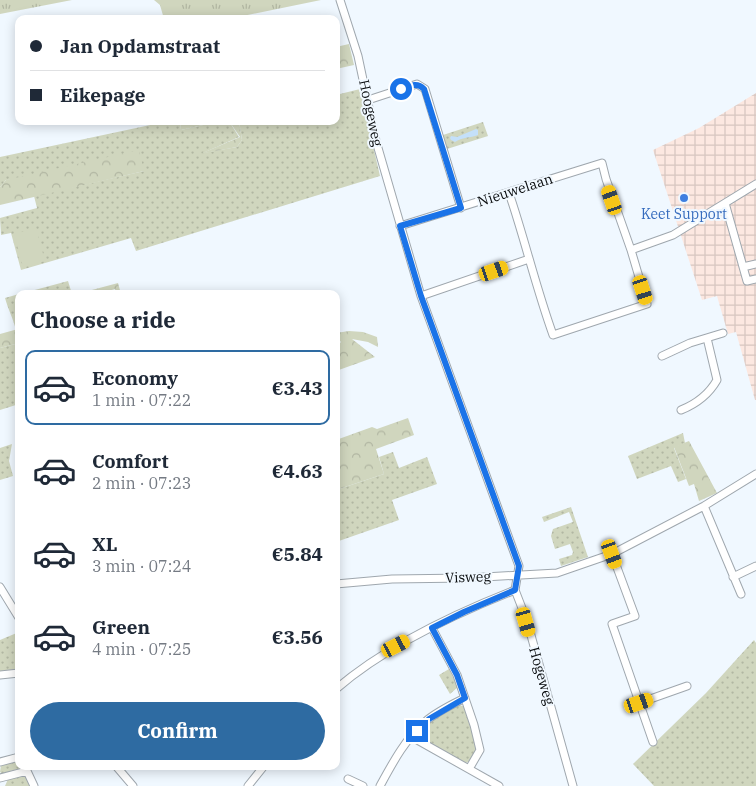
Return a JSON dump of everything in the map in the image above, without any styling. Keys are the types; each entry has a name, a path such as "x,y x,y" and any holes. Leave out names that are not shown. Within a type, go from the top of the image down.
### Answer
{"street":[{"name":"Hoogeweg","path":"340,0 358,56 376,141 400,226"},
{"path":"368,100 417,84 424,89 461,208"},
{"name":"Nieuwelaan","path":"400,226 602,163 610,193 631,250"},
{"path":"509,193 553,335 647,304 631,250 673,235 755,185 756,194"},
{"path":"725,204 747,281 756,279"},
{"path":"340,686 362,667 396,646 464,612 515,590 518,576 519,566 421,296 400,226"},
{"path":"421,296 529,259"},
{"path":"743,267 756,264"},
{"path":"662,356 682,346 723,333"},
{"path":"681,410 703,397 717,380 708,338"},
{"name":"Visweg","path":"340,584 392,579 518,576 557,573 612,554 704,506 756,474"},
{"path":"704,506 741,594"},
{"path":"612,554 635,616 612,624 653,742"},
{"path":"733,577 756,566"},
{"path":"0,587 15,611"},
{"name":"Hogeweg","path":"515,590 574,786"},
{"path":"432,628 457,675 480,750 469,769"},
{"path":"0,675 15,673"},
{"path":"639,703 687,686"},
{"path":"380,786 392,763 424,723 465,698"},
{"path":"412,737 499,786"},
{"path":"0,762 15,758"},
{"path":"119,770 133,786"},
{"path":"248,786 261,770"},
{"path":"2,786 0,778 27,771 34,786"},
{"path":"348,779 363,786"}],"shaded area":[{"path":"756,93 755,400 736,332 728,334 717,296 702,300 653,150 699,128"}],"green space":[{"path":"0,0 72,0 0,14"},
{"path":"154,0 321,0 248,15 163,15 160,5"},
{"path":"349,44 354,65 340,68 340,46"},
{"path":"360,89 380,176 136,251 131,238 21,270 11,233 1,235 0,218 37,208 34,196 144,171 6,180 0,187 0,157 150,125 180,125 181,130 203,125 232,125 239,137 203,153 237,147 242,140 240,125 340,125 340,94"},
{"path":"483,122 488,136 447,149 445,147 443,135"},
{"path":"180,125 203,125 181,130"},
{"path":"232,125 240,125 242,140 237,147 200,154 240,137"},
{"path":"139,150 144,171 0,205 0,187 6,180"},
{"path":"36,228 45,261 23,267 14,234"},
{"path":"68,281 71,290 35,290"},
{"path":"118,283 120,290 115,289 92,290"},
{"path":"15,295 15,327 5,298"},
{"path":"15,330 15,344 0,348 0,334"},
{"path":"340,332 363,332 377,337 378,347 368,342 352,339 375,357 340,370"},
{"path":"15,344 15,405 0,410 0,348"},
{"path":"408,418 414,435 376,449 384,474 340,489 340,439 372,427 377,429"},
{"path":"683,433 685,443 674,448 686,479 678,482 671,466 637,479 628,456"},
{"path":"689,441 717,493 699,501 694,484 689,486 674,447"},
{"path":"12,444 9,461 13,476 0,480 0,448"},
{"path":"393,452 399,468 427,457 437,484 392,500 399,520 340,541 340,489 384,474 379,457"},
{"path":"571,507 588,557 561,566 559,559 572,555 573,552 570,544 555,549 551,536 553,529 573,522 569,512 544,522 542,517"},
{"path":"15,634 15,670 0,672 0,640"},
{"path":"754,640 756,643 756,786 654,786 633,764 706,693"},
{"path":"449,669 458,687 450,694 439,675"},
{"path":"458,705 463,706 465,709 477,749 466,763 419,737 419,731 431,720"},
{"path":"15,760 15,770 10,771 10,774 3,774 0,772 1,765"},
{"path":"26,775 32,786 5,786 8,779"}],"water":[{"path":"476,129 478,130 478,135 455,142 450,138 451,136 457,137"}],"place":[{"name":"Keet Support","path":"684,198"}],"route":[{"path":"401,89 417,84 424,89 461,208 400,226 421,296 519,566 515,590 432,628 457,675 465,698 429,719 417,731"}]}
